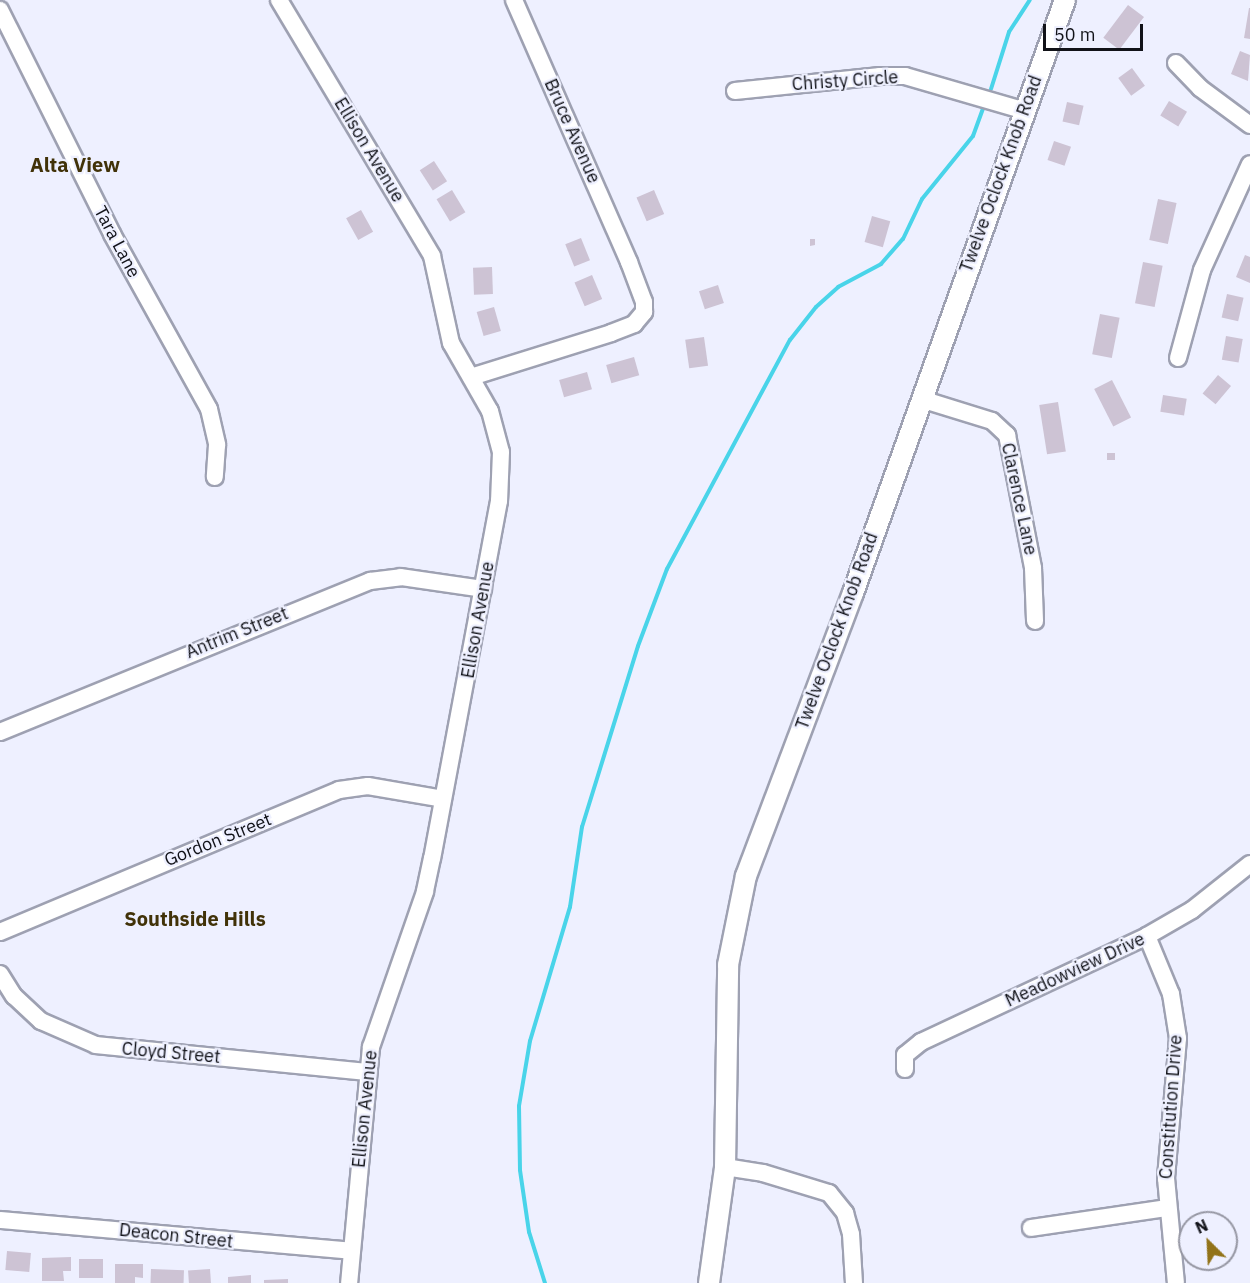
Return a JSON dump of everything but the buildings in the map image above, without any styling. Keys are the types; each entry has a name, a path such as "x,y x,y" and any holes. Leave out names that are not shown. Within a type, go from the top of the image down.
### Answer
{"street":[{"name":"Ellison Avenue","path":"279,0 432,256 445,327 490,411 501,452 499,501 425,892 379,1016 367,1072 349,1283"},
{"name":"Bruce Avenue","path":"471,377 634,324 644,312 644,302 629,262 514,0"},
{"name":"Twelve Oclock Knob Road","path":"709,1283 725,1167 725,1005 734,924 746,876 921,399 1022,110 1065,0"},
{"name":"Tara Lane","path":"0,10 112,234 209,409 218,445 215,477"},
{"path":"1176,63 1200,88 1250,125"},
{"name":"Christy Circle","path":"735,91 880,75 904,76 1022,110"},
{"path":"1179,358 1202,270 1250,164"},
{"name":"Clarence Lane","path":"921,399 992,421 1007,435 1033,568 1035,621"},
{"name":"Antrim Street","path":"0,732 370,581 401,577 483,589"},
{"name":"Gordon Street","path":"0,932 339,790 368,786 443,799"},
{"name":"Meadowview Drive","path":"905,1069 905,1055 921,1042 1147,936 1192,910 1250,864"},
{"name":"Constitution Drive","path":"1147,936 1170,994 1178,1038 1166,1159 1167,1208 1176,1283"},
{"name":"Cloyd Street","path":"0,976 14,996 41,1021 96,1045 367,1072"},
{"path":"725,1167 774,1176 829,1193 844,1213 851,1234 854,1283"},
{"path":"1031,1228 1167,1208"},
{"name":"Deacon Street","path":"0,1220 352,1251"}],"waterway":[{"path":"991,89 1009,32 1030,0"},
{"path":"545,1283 529,1232 520,1170 519,1106 530,1041 570,907 582,827 638,646 667,569 790,340 816,307 838,287 881,264 903,239 922,199 973,136 983,109"}],"district":[{"name":"Alta View","path":"75,164"},
{"name":"Southside Hills","path":"195,918"}]}
